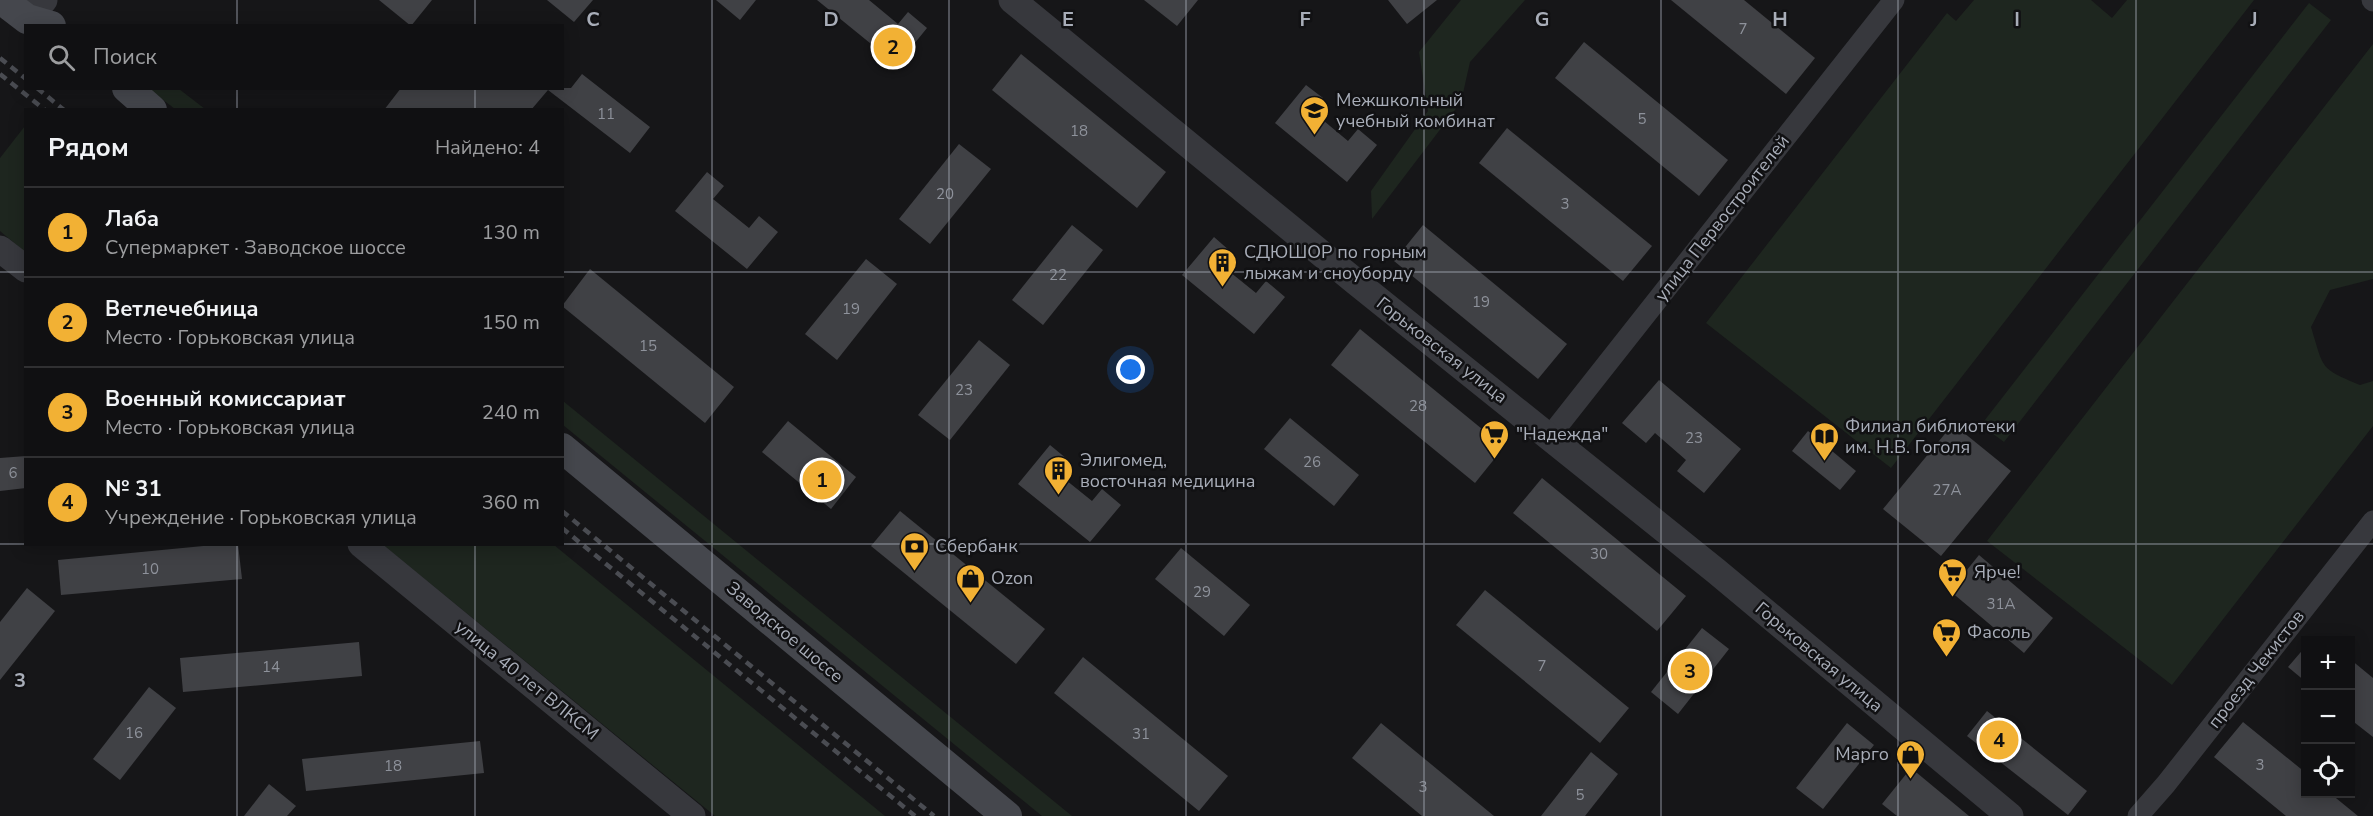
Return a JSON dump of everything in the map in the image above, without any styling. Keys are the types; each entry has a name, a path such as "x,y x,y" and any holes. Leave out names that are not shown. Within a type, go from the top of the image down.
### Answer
{"main road":[{"path":"2,0 40,15"},
{"path":"129,90 150,108"},
{"name":"Заводское шоссе","path":"564,450 1008,816"}],"street":[{"name":"Горьковская улица","path":"1012,0 1356,282 1550,436 2010,816"},
{"name":"улица Первостроителей","path":"1550,436 1894,0"},
{"path":"0,249 24,267"},
{"name":"проезд Чекистов","path":"2138,816 2166,784 2373,520"},
{"name":"улица 40 лет ВЛКСМ","path":"363,546 692,816"}],"shaded area":[{"path":"1461,0 1525,0 1470,62 1461,102 1372,219 1371,191 1428,111 1419,52"},
{"path":"1974,0 2091,0 2112,18 2127,0 2254,0 1891,468 1706,323 1947,13 1956,21"},
{"path":"2309,3 2331,20 2004,442 1981,425"},
{"path":"2373,44 2373,279 2330,290 2311,327 2321,359 2330,370 2360,385 2373,381 2373,426 2172,685 1987,541"},
{"path":"150,90 180,90 204,108 174,108"},
{"path":"24,127 24,251 0,231 0,158"},
{"path":"564,402 1072,816 1042,816 564,426"},
{"path":"384,546 555,546 885,816 715,816"}],"building":[{"path":"379,0 432,0 413,24 409,24"},
{"path":"547,0 593,0 574,22"},
{"path":"716,0 756,0 740,20"},
{"path":"817,0 869,0 898,24 908,12 927,28 897,65"},
{"path":"1144,0 1198,0 1177,26"},
{"path":"1388,0 1437,0 1407,24"},
{"path":"1671,0 1744,0 1815,58 1786,94"},
{"path":"1584,42 1728,160 1699,196 1555,78"},
{"path":"1021,54 1166,172 1137,208 992,90"},
{"path":"582,74 650,127 630,153 548,90 571,88"},
{"name":"Межшкольный учебный комбинат","path":"1306,85 1323,98 1312,111 1348,141 1358,129 1377,145 1347,182 1275,123"},
{"path":"399,90 548,90 533,108 386,108"},
{"path":"1507,128 1652,246 1623,281 1479,163"},
{"path":"959,144 991,169 930,244 899,219"},
{"path":"707,172 724,186 713,199 749,228 759,216 778,232 747,269 675,211"},
{"path":"1072,225 1103,250 1043,325 1012,300"},
{"path":"1423,225 1567,344 1538,379 1394,261"},
{"name":"СДЮШОР по горным лыжам и сноуборду","path":"1214,237 1230,251 1220,264 1256,293 1266,281 1285,297 1254,334 1182,275"},
{"path":"866,259 897,284 837,360 805,334"},
{"path":"590,269 734,387 705,423 564,308 564,303"},
{"path":"1360,329 1504,447 1475,483 1331,365"},
{"path":"979,340 1010,365 950,440 918,415"},
{"path":"1659,380 1741,449 1704,493 1677,471 1686,460 1655,433 1646,443 1622,423"},
{"path":"1290,418 1359,475 1334,506 1264,449"},
{"path":"788,421 856,477 831,509 762,452"},
{"path":"1953,424 2011,471 1941,556 1883,509"},
{"name":"Филиал библиотеки им. Н.В. Гоголя","path":"1808,431 1856,471 1840,490 1792,451"},
{"name":"Элигомед, восточная медицина","path":"1050,445 1067,459 1056,472 1092,501 1102,489 1121,505 1090,542 1018,484"},
{"path":"24,456 24,488 0,491 0,458"},
{"path":"1542,478 1686,596 1657,631 1513,513"},
{"path":"900,511 1045,629 1016,664 871,546"},
{"path":"203,546 238,546 242,579 61,595 58,560"},
{"path":"1181,548 1250,605 1224,636 1155,579"},
{"path":"1979,555 2053,618 2024,653 1950,591"},
{"path":"27,588 55,611 0,680 0,622"},
{"path":"1485,590 1629,708 1600,743 1456,625"},
{"path":"1702,628 1729,649 1678,714 1651,692"},
{"path":"359,642 362,676 183,692 180,658"},
{"path":"2301,652 2301,678 2288,667"},
{"path":"1083,657 1228,776 1199,811 1054,693"},
{"path":"2355,663 2373,678 2373,737 2355,723"},
{"path":"149,687 176,708 120,780 93,759"},
{"path":"1987,711 2087,791 2068,815 1967,736"},
{"path":"2243,722 2301,769 2301,798 2336,798 2358,816 2286,816 2214,757"},
{"path":"1381,723 1494,816 1422,816 1352,758"},
{"path":"1847,723 1874,745 1823,809 1796,788"},
{"path":"480,741 484,773 306,791 302,759"},
{"path":"1591,752 1618,774 1585,816 1541,816"},
{"path":"1911,768 1969,816 1897,816 1882,804"},
{"path":"269,784 296,806 287,816 244,816"}],"railway":[{"path":"0,58 24,77"},
{"path":"0,74 42,108"},
{"path":"39,90 62,108"},
{"path":"564,513 934,816"},
{"path":"564,530 915,816"}],"place":[{"name":"Ветлечебница","path":"893,47"},
{"name":"Межшкольный учебный комбинат","path":"1315,136"},
{"name":"СДЮШОР по горным лыжам и сноуборду","path":"1223,288"},
{"name":"\"Надежда\"","path":"1495,460"},
{"name":"Филиал библиотеки им. Н.В. Гоголя","path":"1824,462"},
{"name":"Лаба","path":"822,480"},
{"name":"Элигомед, восточная медицина","path":"1059,496"},
{"name":"Сбербанк","path":"914,572"},
{"name":"Ярче!","path":"1953,598"},
{"name":"Ozon","path":"970,604"},
{"name":"Фасоль","path":"1946,658"},
{"name":"Военный комиссариат","path":"1690,671"},
{"name":"№ 31","path":"1999,740"},
{"name":"Марго","path":"1910,780"}]}
